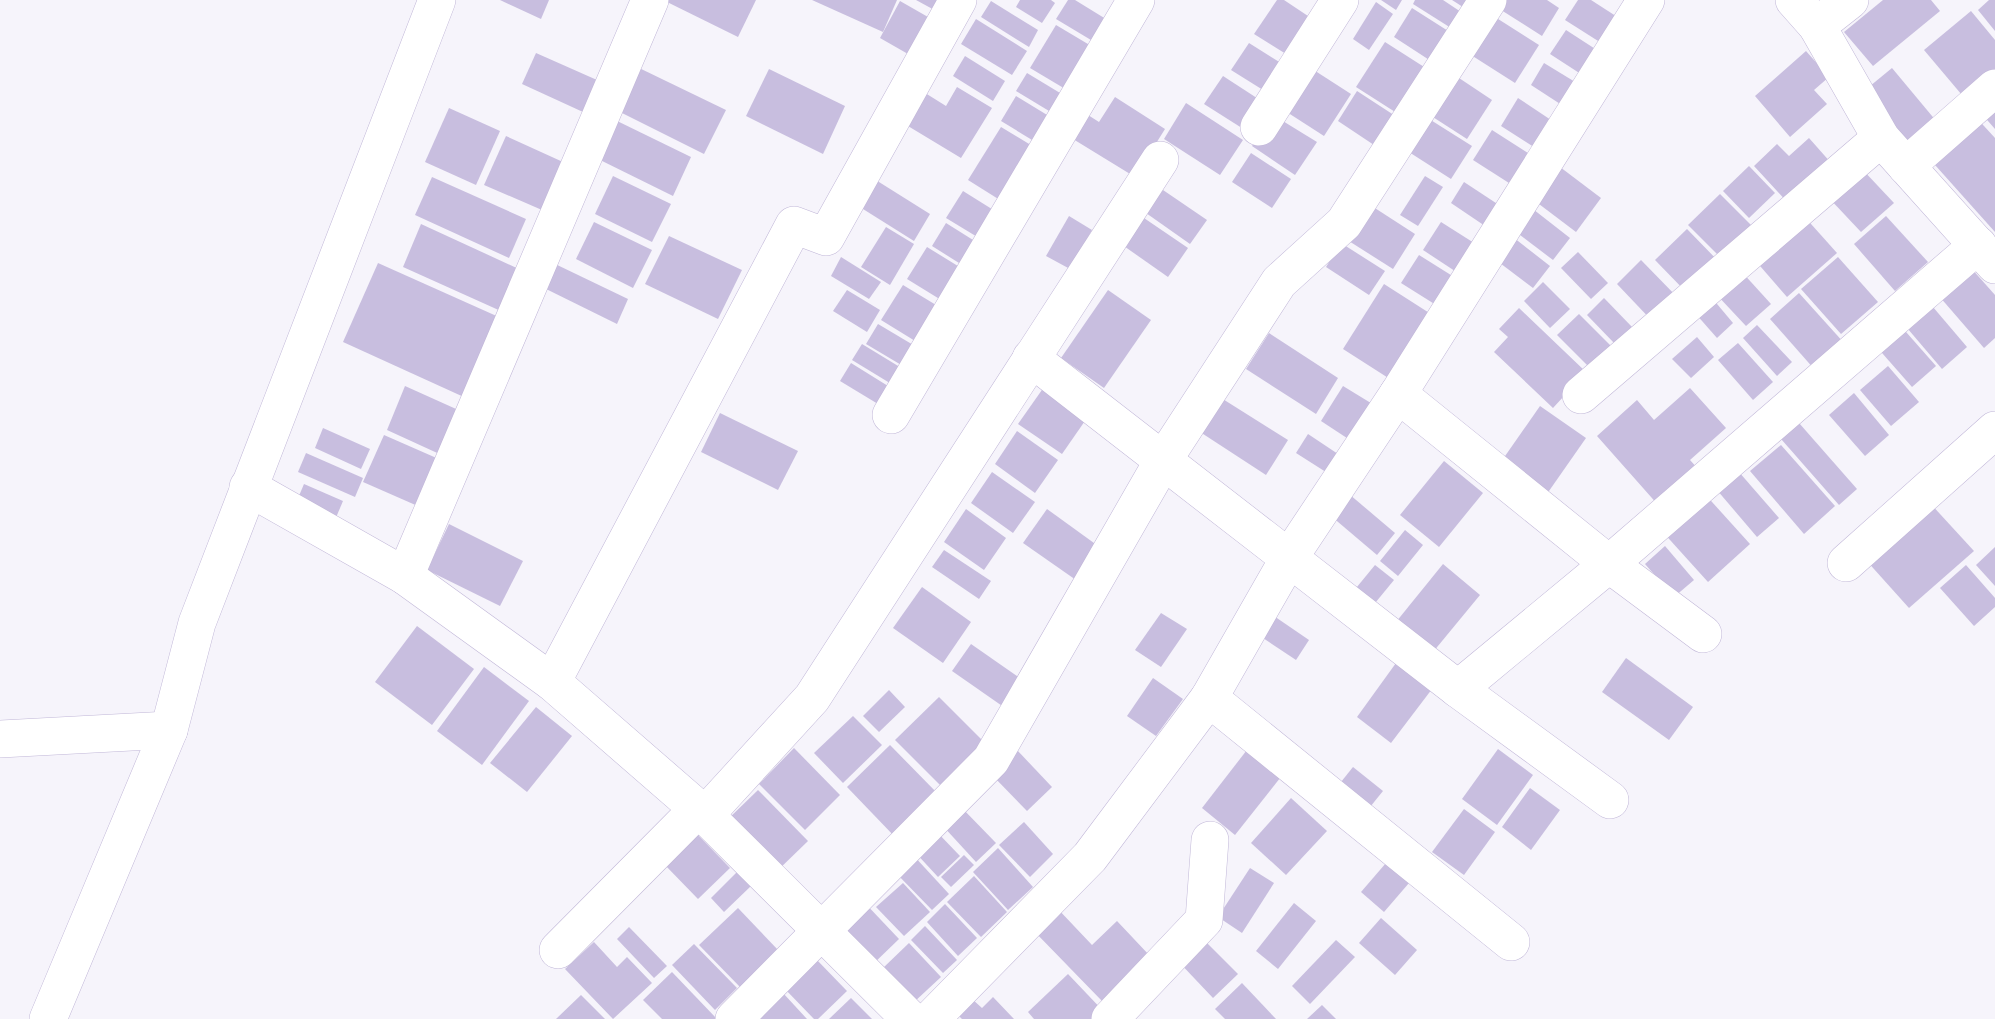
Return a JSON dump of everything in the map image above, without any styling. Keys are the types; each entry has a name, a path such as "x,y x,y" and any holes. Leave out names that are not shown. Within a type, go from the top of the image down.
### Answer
{"street":[{"path":"48,1019 169,730 197,623 437,0"},
{"path":"405,576 650,0"},
{"path":"552,682 794,225 827,237 958,0"},
{"path":"891,415 1136,0"},
{"path":"1259,127 1340,0"},
{"path":"734,1019 991,760 1164,459 1279,282 1344,223 1488,0"},
{"path":"931,1019 1090,857 1209,698 1289,558 1398,394 1646,0"},
{"path":"1458,689 1986,255 1881,138 1806,13 1850,0"},
{"path":"1906,166 1995,88"},
{"path":"1581,396 1881,138"},
{"path":"558,950 702,812 812,698 1160,160"},
{"path":"1031,358 1458,689 1610,800"},
{"path":"1398,394 1609,564 1703,634"},
{"path":"1846,563 1995,430"},
{"path":"248,487 405,576 552,682 702,812 910,1019"},
{"path":"1209,698 1511,942"},
{"path":"0,739 169,730"},
{"path":"1110,1019 1204,920 1210,840"}],"building":[{"path":"500,0 549,0 541,19"},
{"path":"663,0 756,0 738,37"},
{"path":"812,0 897,0 883,32"},
{"path":"916,0 945,0 938,12"},
{"path":"1020,0 1051,0 1055,3 1042,23 1016,7"},
{"path":"1068,0 1075,0 1114,24 1101,46 1056,19"},
{"path":"1277,0 1284,0 1317,22 1294,59 1254,34"},
{"path":"1381,0 1402,0 1396,10"},
{"path":"1415,0 1443,0 1461,12 1451,28 1413,4"},
{"path":"1452,0 1471,0 1466,9"},
{"path":"1492,0 1547,0 1559,8 1542,36 1490,3"},
{"path":"1578,0 1591,0 1622,20 1606,46 1565,20"},
{"path":"1883,0 1931,0 1940,11 1873,66 1844,32"},
{"path":"1989,0 1995,0 1995,31 1978,10"},
{"path":"900,1 928,17 908,54 880,38"},
{"path":"991,1 1038,30 1029,47 981,17"},
{"path":"1376,2 1393,14 1369,50 1353,39"},
{"path":"1412,8 1456,36 1437,65 1394,37"},
{"path":"1484,10 1539,45 1515,83 1460,48"},
{"path":"1971,11 1995,40 1995,78 1967,101 1924,50"},
{"path":"976,19 1027,51 1012,75 961,44"},
{"path":"1056,25 1098,50 1072,93 1030,68"},
{"path":"1566,30 1603,54 1587,78 1550,54"},
{"path":"1385,42 1432,72 1403,117 1356,87"},
{"path":"1249,43 1289,68 1271,95 1231,70"},
{"path":"1806,51 1829,77 1814,90 1827,104 1790,137 1755,96"},
{"path":"536,53 597,80 583,112 522,84"},
{"path":"965,56 1005,81 993,101 953,76"},
{"path":"1544,63 1585,88 1571,111 1531,85"},
{"path":"1306,65 1351,94 1324,136 1279,107"},
{"path":"635,66 726,110 704,154 614,109"},
{"path":"1892,68 1942,128 1914,151 1864,91"},
{"path":"769,69 845,106 823,154 746,116"},
{"path":"1447,70 1492,100 1467,139 1422,110"},
{"path":"1027,73 1070,99 1059,117 1016,91"},
{"path":"1223,76 1263,102 1245,130 1204,104"},
{"path":"957,87 992,108 961,158 903,123 922,91 946,106"},
{"path":"1357,91 1403,121 1383,151 1338,121"},
{"path":"1016,96 1057,121 1042,146 1001,121"},
{"path":"1115,97 1165,129 1135,177 1073,139 1088,115 1099,122"},
{"path":"1518,98 1554,122 1537,149 1501,126"},
{"path":"1995,100 1995,129 1981,113"},
{"path":"1186,103 1243,140 1220,175 1164,139"},
{"path":"449,108 500,131 476,185 425,162"},
{"path":"1418,112 1472,146 1451,179 1398,145"},
{"path":"1973,114 1995,138 1995,232 1927,156"},
{"path":"1273,115 1317,142 1295,175 1252,146"},
{"path":"611,118 691,157 673,196 592,156"},
{"path":"1001,127 1044,153 1011,207 968,180"},
{"path":"1492,130 1528,153 1509,183 1473,160"},
{"path":"506,136 563,162 542,210 484,185"},
{"path":"1809,138 1832,164 1789,204 1754,166 1777,144 1789,156"},
{"path":"1251,153 1291,179 1272,208 1232,182"},
{"path":"1749,166 1775,193 1749,218 1723,191"},
{"path":"1560,167 1601,198 1576,232 1535,201"},
{"path":"1862,169 1894,203 1861,232 1829,198"},
{"path":"613,176 671,204 652,242 595,214"},
{"path":"1425,176 1443,187 1418,226 1400,215"},
{"path":"432,177 526,219 509,258 415,215"},
{"path":"871,177 930,214 914,241 855,204"},
{"path":"1464,182 1502,207 1488,228 1451,203"},
{"path":"1163,190 1207,220 1190,244 1146,213"},
{"path":"963,191 995,211 979,238 946,218"},
{"path":"1720,194 1758,232 1726,263 1688,225"},
{"path":"1364,201 1415,234 1393,269 1341,236"},
{"path":"1529,206 1570,238 1553,260 1512,229"},
{"path":"1803,215 1837,253 1787,297 1754,259"},
{"path":"1069,216 1092,230 1070,269 1046,256"},
{"path":"1141,216 1188,248 1168,277 1121,244"},
{"path":"1886,216 1928,262 1895,291 1854,244"},
{"path":"594,222 652,250 633,288 576,259"},
{"path":"1441,222 1482,248 1464,277 1423,250"},
{"path":"946,223 981,245 967,268 932,246"},
{"path":"421,224 521,270 503,312 403,267"},
{"path":"886,227 914,244 890,285 861,267"},
{"path":"1687,229 1722,265 1690,296 1655,260"},
{"path":"1509,234 1550,266 1533,288 1492,257"},
{"path":"669,236 742,270 718,319 645,284"},
{"path":"1341,243 1385,271 1369,295 1326,267"},
{"path":"927,247 966,271 946,303 907,279"},
{"path":"1578,252 1608,283 1591,299 1561,268"},
{"path":"1419,255 1462,282 1444,310 1401,283"},
{"path":"841,257 881,282 869,299 831,276"},
{"path":"1838,257 1878,302 1841,334 1801,289"},
{"path":"1641,260 1680,300 1655,324 1617,284"},
{"path":"551,262 628,299 617,324 540,286"},
{"path":"378,263 501,318 466,398 343,342"},
{"path":"1971,268 1995,295 1995,338 1984,348 1939,296"},
{"path":"1741,271 1771,304 1746,326 1716,294"},
{"path":"1543,282 1570,309 1550,328 1524,301"},
{"path":"1384,284 1434,316 1393,381 1343,349"},
{"path":"903,285 941,308 920,344 881,320"},
{"path":"847,290 880,310 867,332 833,311"},
{"path":"1108,290 1151,320 1104,388 1061,358"},
{"path":"1799,293 1845,344 1815,370 1770,319"},
{"path":"1604,298 1633,328 1616,345 1587,315"},
{"path":"1712,298 1733,323 1717,338 1695,313"},
{"path":"1927,300 1967,347 1942,369 1902,322"},
{"path":"1519,308 1586,372 1553,408 1494,352 1508,337 1499,329"},
{"path":"1579,314 1616,351 1594,372 1557,335"},
{"path":"878,324 920,349 908,369 866,344"},
{"path":"1899,324 1936,366 1912,387 1875,345"},
{"path":"1757,325 1792,362 1777,376 1743,338"},
{"path":"1269,333 1338,378 1316,414 1246,369"},
{"path":"1697,337 1714,357 1691,378 1672,359"},
{"path":"1738,343 1773,382 1753,400 1718,360"},
{"path":"862,344 908,372 898,388 852,360"},
{"path":"851,363 888,386 878,404 840,381"},
{"path":"1888,366 1919,402 1891,426 1860,390"},
{"path":"405,386 465,413 446,457 387,430"},
{"path":"1343,386 1379,408 1356,444 1321,421"},
{"path":"1044,387 1087,418 1062,454 1018,424"},
{"path":"1690,388 1726,428 1690,460 1699,470 1659,506 1597,436 1637,400 1654,420"},
{"path":"1854,393 1889,435 1865,456 1829,415"},
{"path":"1218,396 1288,440 1266,475 1197,430"},
{"path":"1540,406 1586,438 1542,501 1496,469"},
{"path":"720,413 798,451 778,490 701,452"},
{"path":"1792,415 1857,489 1839,505 1774,431"},
{"path":"323,428 370,449 361,469 315,448"},
{"path":"1017,431 1058,460 1035,493 995,464"},
{"path":"1308,434 1341,456 1329,474 1296,453"},
{"path":"384,435 441,460 420,507 363,482"},
{"path":"1781,445 1835,506 1804,534 1750,471"},
{"path":"306,453 363,478 355,497 298,472"},
{"path":"1444,461 1483,493 1439,547 1400,515"},
{"path":"1732,464 1779,518 1757,537 1711,483"},
{"path":"992,472 1035,502 1013,533 971,503"},
{"path":"304,484 343,501 332,527 293,510"},
{"path":"1703,492 1750,544 1708,582 1661,530"},
{"path":"1349,494 1395,533 1377,555 1331,516"},
{"path":"1929,502 1974,551 1909,608 1865,559"},
{"path":"966,509 1006,538 984,570 944,542"},
{"path":"1047,509 1105,551 1086,587 1023,543"},
{"path":"449,524 523,561 500,606 427,570"},
{"path":"1405,530 1423,545 1398,576 1380,561"},
{"path":"1665,546 1694,580 1674,597 1645,564"},
{"path":"1995,547 1995,586 1976,565"},
{"path":"944,550 991,581 979,599 932,567"},
{"path":"1443,564 1480,595 1433,652 1396,622"},
{"path":"1375,565 1394,580 1371,608 1352,593"},
{"path":"1966,565 1995,598 1995,607 1974,626 1940,588"},
{"path":"922,587 971,622 943,663 893,628"},
{"path":"1161,613 1187,629 1161,667 1135,650"},
{"path":"1271,614 1309,640 1296,660 1257,634"},
{"path":"417,626 474,669 432,725 375,682"},
{"path":"971,644 1027,683 1008,710 952,671"},
{"path":"1626,658 1693,707 1669,740 1602,692"},
{"path":"1396,663 1432,689 1391,743 1357,717"},
{"path":"484,667 529,701 482,765 437,731"},
{"path":"1153,678 1183,699 1156,736 1127,716"},
{"path":"889,690 905,707 879,732 863,716"},
{"path":"939,697 984,742 940,785 895,740"},
{"path":"536,707 572,736 527,792 490,763"},
{"path":"853,716 882,745 843,783 814,753"},
{"path":"890,745 939,795 896,838 847,787"},
{"path":"1250,746 1284,773 1235,835 1202,808"},
{"path":"794,748 840,795 805,830 759,784"},
{"path":"1498,749 1533,775 1497,825 1462,799"},
{"path":"1017,750 1052,787 1027,811 992,775"},
{"path":"1353,767 1383,791 1366,812 1337,787"},
{"path":"1530,788 1560,810 1531,850 1502,827"},
{"path":"758,790 808,841 774,874 724,823"},
{"path":"1291,798 1327,831 1286,875 1251,843"},
{"path":"961,807 996,843 976,862 942,825"},
{"path":"1464,809 1495,832 1464,875 1432,852"},
{"path":"1024,822 1053,854 1030,877 999,845"},
{"path":"935,830 960,856 938,877 913,850"},
{"path":"696,833 730,868 698,899 664,864"},
{"path":"998,848 1033,887 1008,910 973,872"},
{"path":"913,855 949,894 932,910 895,872"},
{"path":"964,855 974,865 951,887 941,877"},
{"path":"1386,863 1409,883 1384,912 1361,892"},
{"path":"1250,868 1274,883 1242,933 1218,917"},
{"path":"737,872 751,886 724,912 711,898"},
{"path":"974,876 1007,912 981,937 947,902"},
{"path":"903,883 930,912 904,936 876,907"},
{"path":"863,901 899,939 870,967 833,929"},
{"path":"1294,903 1316,921 1278,969 1256,951"},
{"path":"945,904 977,938 958,956 927,922"},
{"path":"1056,907 1092,945 1117,921 1150,956 1102,1001 1033,930"},
{"path":"738,908 779,951 740,987 699,945"},
{"path":"1381,918 1417,950 1395,975 1359,943"},
{"path":"925,926 957,960 943,973 911,940"},
{"path":"629,927 667,966 654,978 617,939"},
{"path":"1201,937 1238,974 1213,998 1177,960"},
{"path":"1336,940 1355,957 1310,1004 1292,986"},
{"path":"594,942 617,967 627,957 652,983 613,1019 565,969"},
{"path":"909,943 941,977 913,1003 882,969"},
{"path":"694,944 737,988 715,1010 672,965"},
{"path":"815,958 847,991 818,1019 814,1019 784,988"},
{"path":"672,972 717,1019 662,1019 643,1000"},
{"path":"1068,974 1107,1015 1103,1019 1034,1019 1028,1012"},
{"path":"1242,983 1276,1019 1225,1019 1215,1009"},
{"path":"783,993 807,1019 756,1019"},
{"path":"581,995 605,1019 556,1019"},
{"path":"993,997 1014,1019 962,1019 957,1014 972,999 982,1008"},
{"path":"851,998 872,1019 829,1019"},
{"path":"1322,1005 1336,1019 1307,1019"}]}
